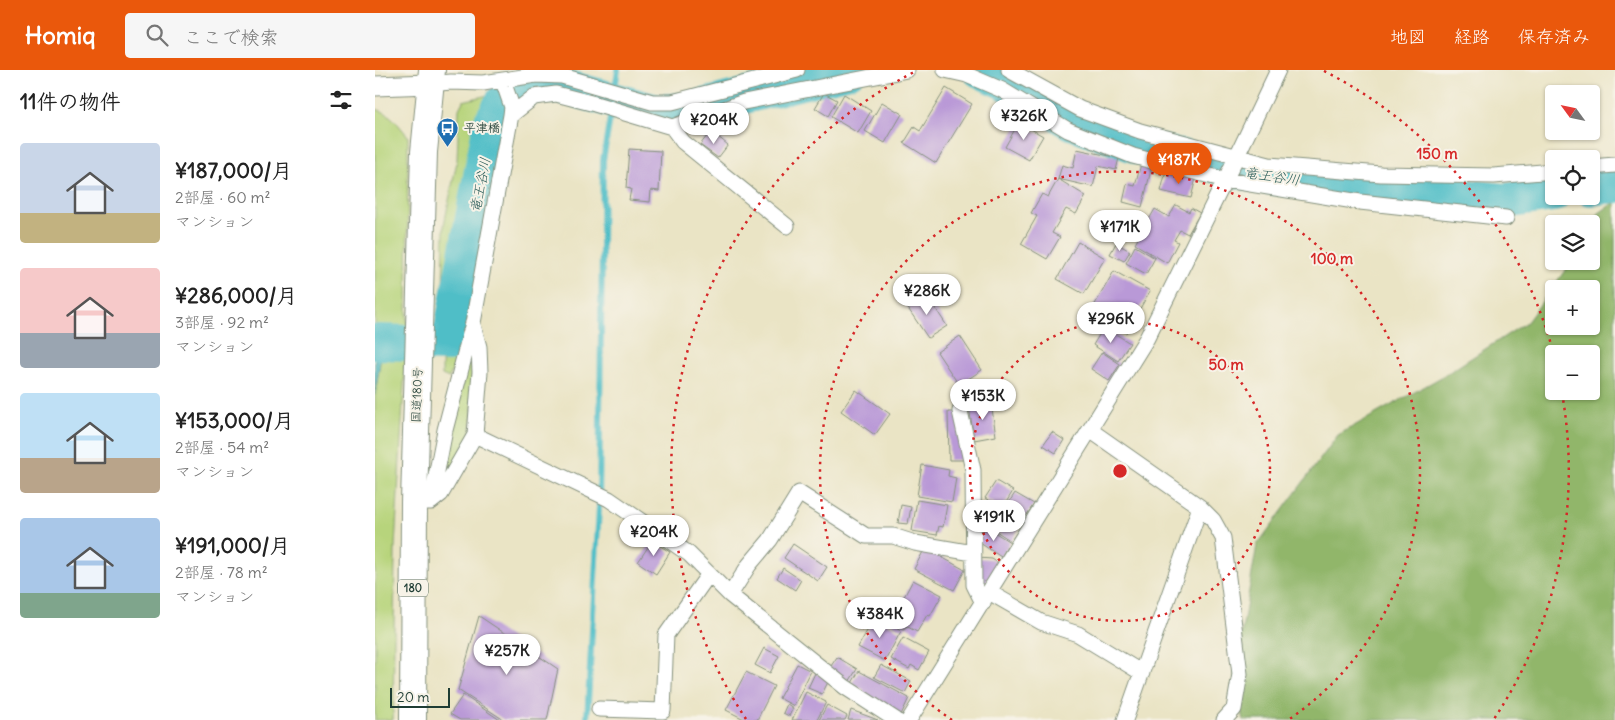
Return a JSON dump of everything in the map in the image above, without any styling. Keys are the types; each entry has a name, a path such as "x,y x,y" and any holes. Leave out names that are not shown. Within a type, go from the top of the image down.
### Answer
{"highway":[{"name":"国道180号","path":"413,720 422,502 419,341 425,152 431,77"}],"street":[{"path":"379,86 431,77 451,82 504,84 536,74 563,76 652,102 672,102 797,70"},
{"path":"511,111 534,97 556,94 672,127 744,102 907,70"},
{"path":"945,70 967,75 1002,90 1068,130 1133,156 1231,169 1360,202 1505,218"},
{"path":"909,720 1147,338 1278,70"},
{"path":"1014,71 1079,109 1140,131 1231,169 1269,165 1381,174 1494,176 1545,172"},
{"path":"422,502 445,430 473,324 511,111 504,84"},
{"path":"672,127 683,142 787,226"},
{"path":"1600,166 1615,165"},
{"path":"422,502 441,494 475,435 480,372 479,348 473,324"},
{"path":"960,411 973,470 974,585 986,597 1041,622 1078,634 1142,673"},
{"path":"1090,430 1200,507 1213,520 1223,538 1240,674 1235,709 1225,720"},
{"path":"475,435 609,499 689,554 730,595 845,687 896,720"},
{"path":"730,595 749,565 770,540 799,493 866,536 893,536 915,543 973,553"},
{"path":"1125,720 1200,507"},
{"path":"599,709 663,711 666,634 709,574"}],"green space":[{"path":"501,92 506,108 470,323 449,378 442,375 444,225 457,161 459,109 463,101"},
{"path":"375,109 390,116 408,136 407,334 375,330"},
{"path":"1615,202 1615,720 1243,720 1234,676 1257,545 1338,435 1445,375 1527,322 1545,298 1545,335 1600,335 1600,280 1558,280 1565,270 1600,270 1600,215 1598,215"},
{"path":"470,347 473,389 471,434 439,491"},
{"path":"382,348 406,349 395,546 393,720 375,720 375,395"}],"water":[{"path":"375,330 407,334 406,349 382,349 375,395"}],"building":[{"path":"946,88 972,104 936,163 904,143 914,127 920,131"},
{"path":"824,93 837,100 828,116 815,108"},
{"path":"844,94 871,111 858,133 831,117"},
{"path":"882,102 902,114 885,143 865,131"},
{"path":"1019,122 1043,136 1029,160 1005,147"},
{"path":"711,131 728,145 718,158 700,145"},
{"path":"629,149 661,151 659,191 651,190 650,202 629,200 631,189 626,188"},
{"path":"1077,149 1119,158 1116,170 1098,166 1093,187 1058,179 1062,165 1073,168"},
{"path":"1141,164 1152,166 1142,207 1123,202 1127,184 1135,186"},
{"path":"1166,171 1196,178 1191,198 1161,191"},
{"path":"1058,179 1086,196 1076,214 1066,209 1052,233 1060,237 1047,259 1021,244 1037,216 1031,213 1042,194 1048,197"},
{"path":"1176,205 1189,212 1191,208 1200,213 1188,234 1180,230 1174,240 1178,242 1167,263 1135,244 1155,209 1169,217"},
{"path":"1078,242 1105,258 1084,294 1057,279"},
{"path":"1116,243 1130,251 1124,261 1110,254"},
{"path":"1135,246 1155,258 1146,274 1126,263"},
{"path":"1114,271 1150,291 1126,333 1090,313"},
{"path":"926,294 947,326 928,338 907,307"},
{"path":"1104,327 1130,343 1118,361 1093,345"},
{"path":"960,336 982,370 959,385 937,352"},
{"path":"1102,352 1120,364 1109,381 1091,369"},
{"path":"856,390 890,414 875,435 841,411"},
{"path":"991,402 996,436 974,440 969,406"},
{"path":"948,412 957,412 963,460 949,460"},
{"path":"1052,432 1064,440 1056,453 1043,445"},
{"path":"922,465 949,470 948,476 956,478 952,502 917,496"},
{"path":"996,481 1013,491 1002,509 985,498"},
{"path":"1015,493 1034,504 1022,522 1004,510"},
{"path":"917,500 947,505 943,527 939,526 937,535 912,531"},
{"path":"988,502 1022,524 1011,541 981,521 984,516 980,514"},
{"path":"901,505 911,507 908,524 898,523"},
{"path":"986,527 1010,542 1001,557 977,541"},
{"path":"652,541 670,552 656,574 638,562"},
{"path":"793,544 827,567 818,581 784,558"},
{"path":"925,548 965,570 954,590 914,569"},
{"path":"978,558 992,559 998,563 986,583 979,578"},
{"path":"783,568 801,580 795,590 777,578"},
{"path":"913,580 942,595 930,616 927,615 917,632 906,626 904,630 879,617 888,600 899,606"},
{"path":"479,616 558,669 547,720 504,720 458,690"},
{"path":"875,617 901,631 885,661 858,647"},
{"path":"903,638 929,652 919,670 911,665 909,669 891,659"},
{"path":"764,648 779,656 770,673 755,665"},
{"path":"837,657 857,669 849,682 829,669"},
{"path":"797,664 811,671 794,706 779,698"},
{"path":"881,665 911,681 905,693 874,677"},
{"path":"859,671 909,698 900,717 861,696 864,690 852,683"},
{"path":"746,672 774,686 757,720 746,720 726,710"},
{"path":"815,673 829,680 822,694 808,688"},
{"path":"806,692 826,702 817,720 792,720"},
{"path":"463,695 500,720 460,720 450,714"},
{"path":"787,704 793,708 789,716 783,713"},
{"path":"827,705 847,716 845,720 819,720"},
{"path":"851,710 878,720 848,720"}],"waterway":[{"path":"587,720 599,507 603,160 618,70"},
{"name":"竜王谷川","path":"375,342 449,344 491,123 504,100 535,85 565,87 657,112 688,110 849,70"},
{"name":"竜王谷川","path":"980,70 1007,83 1072,122 1140,147 1260,176 1504,201 1545,195"},
{"name":"竜王谷川","path":"1600,187 1615,185"}],"place":[{"name":"平津橋","path":"448,147"}]}
